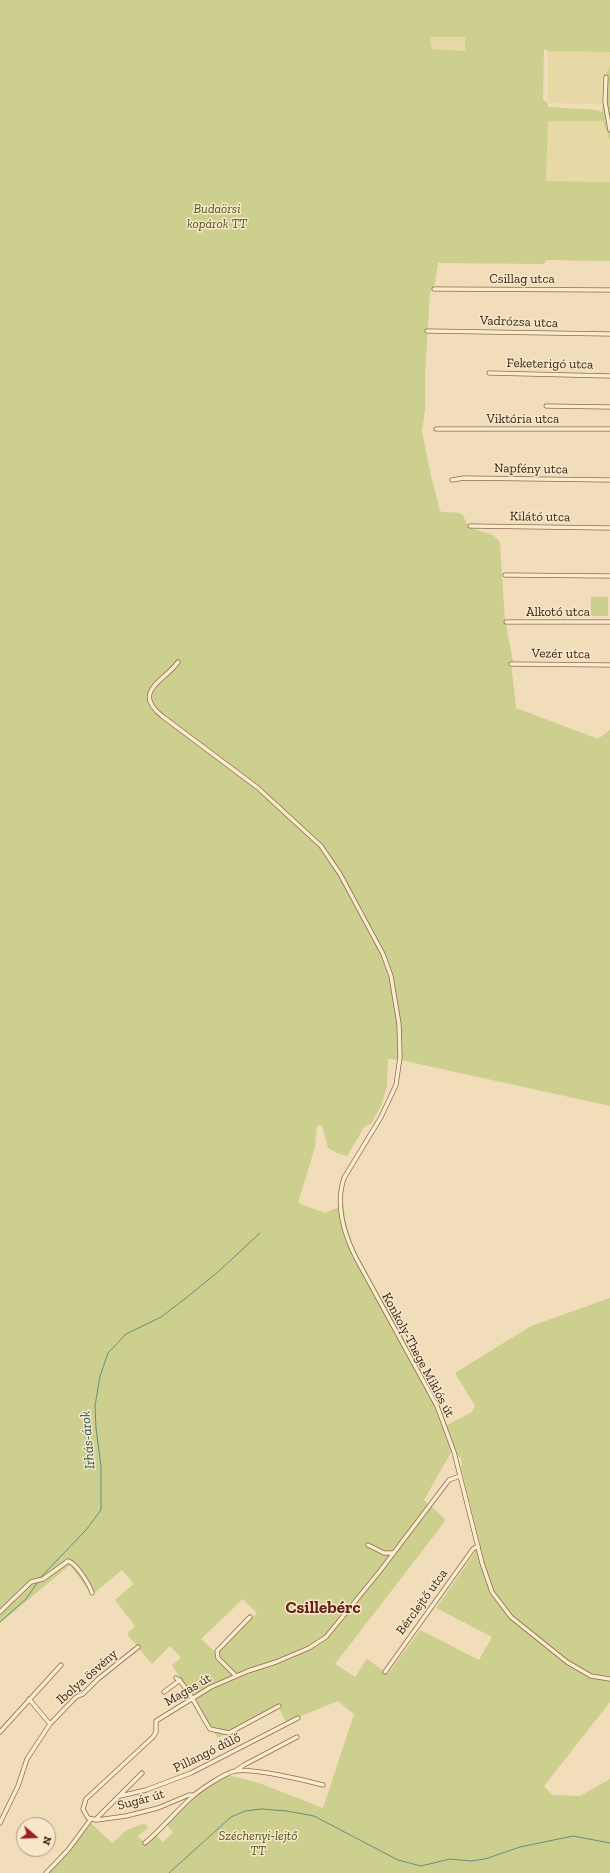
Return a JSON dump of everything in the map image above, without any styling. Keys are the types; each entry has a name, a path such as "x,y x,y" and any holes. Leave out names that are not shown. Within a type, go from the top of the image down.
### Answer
{"street":[{"path":"606,77 605,102 610,130"},
{"name":"Csillag utca","path":"434,289 610,290"},
{"name":"Vadrózsa utca","path":"428,331 610,334"},
{"name":"Feketerigó utca","path":"489,373 610,376"},
{"path":"546,406 610,407"},
{"name":"Viktória utca","path":"436,428 610,429"},
{"name":"Napfény utca","path":"452,480 464,478 610,480"},
{"name":"Kilátó utca","path":"470,526 610,528"},
{"path":"505,575 610,576"},
{"name":"Alkotó utca","path":"506,622 610,622"},
{"name":"Konkoly-Thege Miklós út","path":"178,662 171,672 157,681 150,690 152,705 162,716 258,788 312,837 328,855 340,874 384,954 391,976 400,1040 400,1057 396,1085 381,1117 344,1178 342,1188 341,1217 346,1237 437,1406 450,1440 478,1546 492,1592 511,1617 575,1668 591,1676 610,1679"},
{"name":"Vezér utca","path":"511,664 610,665"},
{"name":"Magas út","path":"93,1820 86,1816 83,1809 86,1799 153,1737 156,1732 156,1721 192,1698 236,1676 309,1648 326,1637 388,1560 449,1480 460,1476"},
{"path":"368,1545 386,1553 393,1553"},
{"name":"Bérclejtő utca","path":"385,1672 473,1550 478,1546"},
{"path":"386,1553 388,1560"},
{"path":"0,1612 33,1581 43,1579 65,1562 69,1561 87,1581 92,1593"},
{"path":"236,1676 218,1658 217,1651 250,1617"},
{"name":"Ibolya ösvény","path":"0,1823 18,1786 27,1759 50,1724 76,1697 83,1694 98,1679 138,1647"},
{"path":"0,1732 61,1665"},
{"path":"164,1692 178,1679 192,1698 200,1715 210,1729 229,1733 279,1706"},
{"path":"29,1699 50,1724"},
{"name":"Pillangó dűlő","path":"120,1796 146,1790 191,1773 298,1718"},
{"path":"145,1843 194,1795 235,1771 244,1764 297,1737"},
{"path":"235,1771 250,1771 308,1781 323,1786"},
{"path":"46,1873 93,1820 120,1796 142,1773"},
{"name":"Sugár út","path":"93,1820 118,1817 150,1810 189,1795 194,1795"}],"shaded area":[{"path":"430,37 465,37 465,51 432,49"},
{"path":"548,51 610,52 610,65 605,77 602,104 548,103"},
{"path":"548,121 604,121 610,141 610,182 546,181"}],"green space":[{"path":"0,0 610,0 610,52 548,51 544,49 543,100 548,103 548,107 597,110 602,112 605,77 610,65 610,141 603,121 548,121 546,181 610,182 610,261 546,260 544,264 438,263 434,289 430,292 425,374 425,409 422,431 440,511 456,512 461,514 468,525 472,528 494,536 500,543 505,620 513,661 511,662 516,708 598,739 610,730 610,1106 401,1060 388,1059 387,1086 381,1106 371,1124 365,1126 347,1156 328,1148 322,1126 317,1125 315,1147 298,1203 325,1213 344,1205 345,1218 354,1247 439,1404 447,1425 472,1412 475,1406 455,1373 531,1326 610,1298 610,1702 544,1786 552,1795 580,1796 610,1779 610,1873 46,1873 91,1823 112,1843 127,1830 145,1823 148,1828 138,1836 145,1843 155,1834 163,1842 173,1832 166,1824 194,1795 228,1775 259,1783 323,1808 354,1714 338,1701 286,1722 278,1706 218,1738 172,1665 181,1658 170,1646 152,1664 127,1634 135,1626 115,1600 134,1584 122,1570 92,1595 70,1565 0,1623","holes":["430,37 465,37 465,51 432,49","454,1447 462,1463 461,1467 480,1545 436,1608 492,1637 479,1660 420,1630 388,1674 367,1659 355,1677 335,1664 446,1520 424,1500","243,1599 257,1613 216,1653 201,1639"]},
{"path":"591,597 608,597 608,616 591,616"}],"waterway":[{"name":"Irhás-árok","path":"40,1578 86,1530 101,1510 101,1466 95,1406 100,1376 108,1353 126,1334 161,1317 186,1298 219,1271 260,1233"},
{"name":"Irhás-árok","path":"0,1622 26,1599 37,1583"},
{"path":"169,1873 231,1817 245,1811 261,1809 287,1811 314,1816 398,1860 421,1866 450,1859 471,1861 485,1859 520,1847 573,1836 610,1843"}],"district":[{"name":"Csillebérc","path":"323,1608"}],"park label":[{"name":"Budaörsi kopárok TT","path":"217,216"},
{"name":"Széchenyi-lejtő TT","path":"258,1844"}]}
